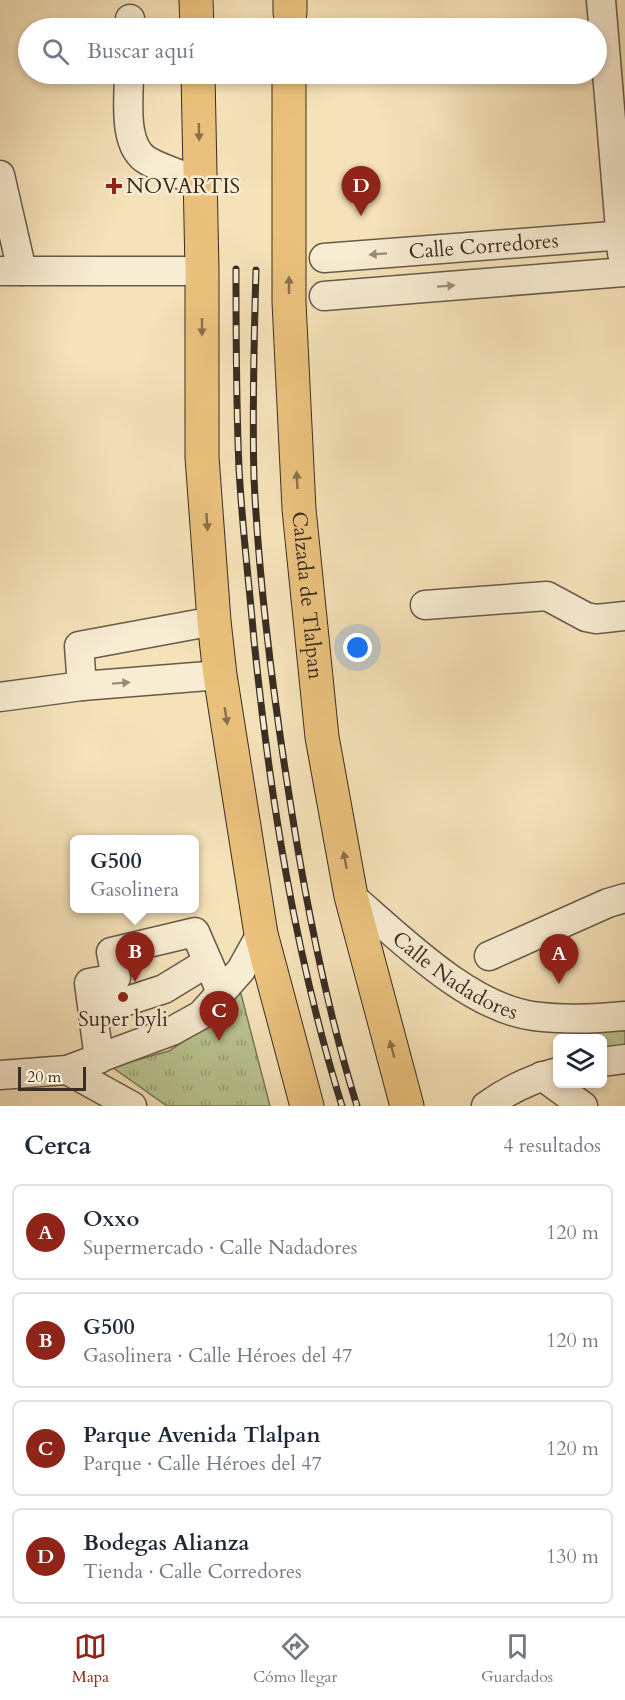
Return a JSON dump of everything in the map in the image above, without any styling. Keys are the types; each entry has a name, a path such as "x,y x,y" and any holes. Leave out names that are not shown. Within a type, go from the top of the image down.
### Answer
{"highway":[{"path":"196,0 197,18"},
{"path":"198,84 202,271 202,457 214,621 220,675 261,934 307,1106"},
{"name":"Calzada de Tlalpan","path":"289,84 289,302 298,509 322,737 351,896 407,1106"}],"street":[{"path":"602,0 604,18"},
{"path":"607,56 625,277"},
{"path":"129,84 128,125 133,144 145,160 200,182"},
{"path":"0,175 11,271 202,271"},
{"name":"Calle Corredores","path":"623,235 333,257 335,295 625,277"},
{"path":"425,606 546,596 586,617 596,619 625,616"},
{"path":"82,686 79,646 214,621"},
{"path":"0,698 82,686 220,675"},
{"name":"Calle Nadadores","path":"351,896 425,960 460,985 495,1004 575,1028 625,1016"},
{"path":"489,956 608,903 625,898"},
{"path":"99,1059 89,983 116,978 111,952 195,932 220,992"},
{"path":"0,1075 67,1070 175,1029 201,1015 241,970 261,934"},
{"path":"93,1012 164,989 208,962"},
{"path":"164,989 175,1029"},
{"path":"607,1061 625,1059"},
{"path":"67,1070 132,1106"},
{"path":"486,1106 506,1091 550,1074 583,1106"}],"green space":[{"path":"240,990 270,1106 167,1106 112,1067 169,1051 201,1030"},
{"path":"625,1016 625,1058 607,1060 607,1034 575,1034 575,1020"}],"railway":[{"path":"236,269 240,490 260,699 286,875 311,992 342,1106"},
{"path":"256,270 254,478 259,559 272,680 310,917 326,993 357,1106"}],"place":[{"name":"NOVARTIS","path":"114,186"},
{"name":"Bodegas Alianza","path":"361,216"},
{"name":"G500","path":"135,982"},
{"name":"Oxxo","path":"559,984"},
{"name":"Super byli","path":"123,997"},
{"name":"Parque Avenida Tlalpan","path":"219,1041"}]}
